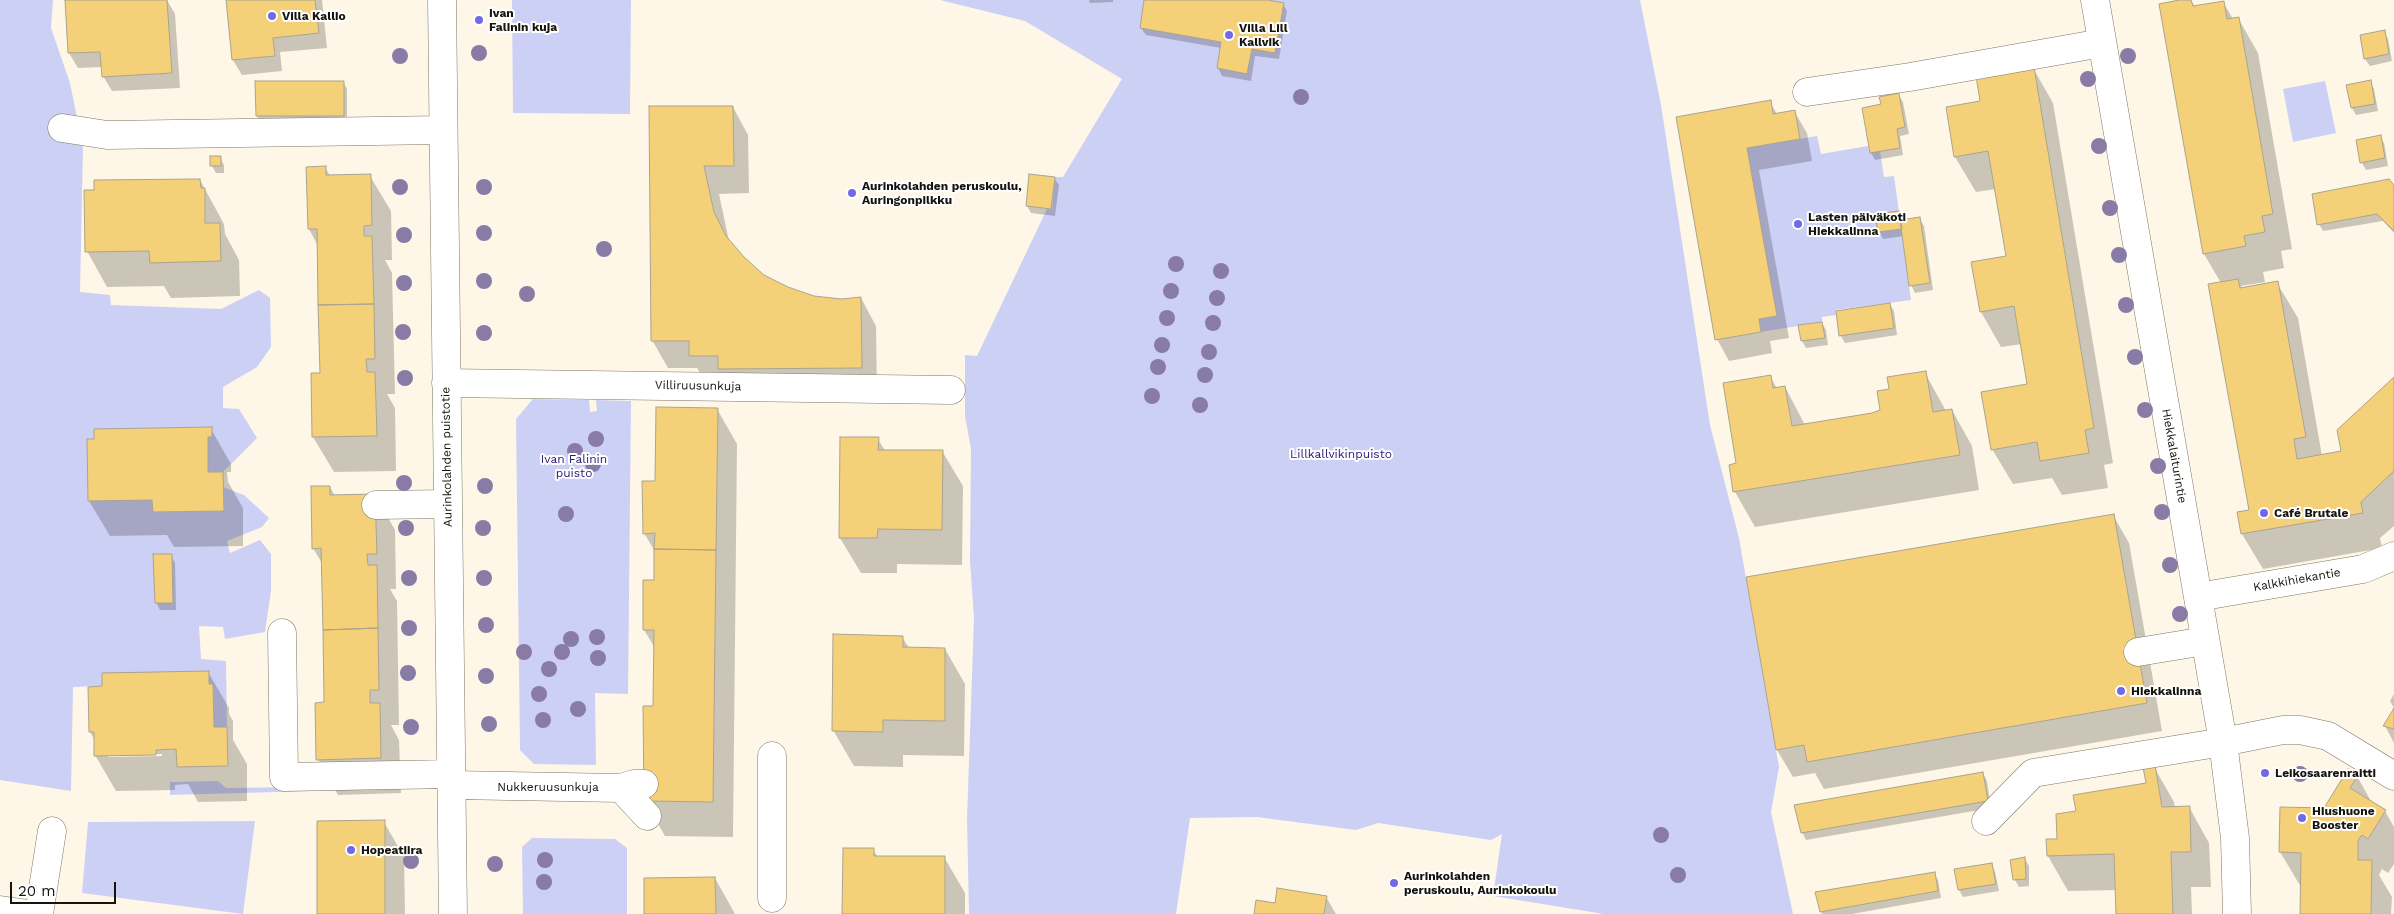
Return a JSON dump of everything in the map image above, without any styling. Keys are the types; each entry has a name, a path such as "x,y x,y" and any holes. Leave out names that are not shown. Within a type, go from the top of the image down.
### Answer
{"street":[{"name":"Aurinkolahden puistotie","path":"442,0 442,130 454,914"},
{"name":"Hiekkalaiturintie","path":"2095,0 2223,742 2235,838 2237,914"},
{"path":"1807,92 2102,44"},
{"path":"62,128 107,134 442,130"},
{"name":"Villiruusunkuja","path":"446,383 951,390"},
{"path":"376,506 448,504"},
{"name":"Kalkkihiekantie","path":"2198,597 2363,568 2394,556"},
{"name":"Nukkeruusunkuja","path":"282,633 284,777 452,779 632,786 647,816"},
{"path":"2138,652 2206,640"},
{"path":"1986,821 2033,773 2223,742 2283,730 2309,731 2328,736 2394,776"},
{"path":"772,756 772,898"},
{"path":"39,914 52,831"},
{"path":"0,910 29,914"}],"green space":[{"path":"0,0 53,0 51,28 70,83 83,147 80,292 110,295 111,305 221,309 259,290 270,298 271,347 257,367 223,387 223,408 239,409 257,438 223,472 208,472 208,437 87,439 152,500 153,512 223,511 223,487 244,495 269,518 262,527 227,541 230,553 260,540 271,554 271,591 265,632 225,639 223,627 199,626 201,659 226,661 227,727 214,727 213,685 209,684 209,671 102,686 73,687 71,791 0,780"},
{"path":"512,0 631,0 630,114 513,113"},
{"name":"Lillkallvikinpuisto","path":"940,0 1640,0 1661,105 1710,425 1739,538 1779,767 1771,812 1793,914 1604,914 1493,896 1502,834 1491,840 1378,823 1356,830 1257,817 1190,818 1176,914 969,914 967,819 974,618 970,561 971,449 965,416 965,355 977,356 1047,209 1052,209 1055,177 1063,177 1122,79 1025,21"},
{"path":"2325,81 2336,133 2293,142 2283,89"},
{"path":"1817,136 1821,154 1868,146 1870,153 1880,151 1884,177 1894,176 1911,300 1836,310 1836,315 1822,317 1822,322 1761,332 1759,319 1777,316 1747,148"},
{"name":"Ivan Falinin puisto","path":"533,399 589,400 590,412 597,411 596,400 631,401 628,694 595,693 596,765 534,764 520,750 516,419"},
{"path":"218,781 226,788 385,786 385,789 170,795 170,782"},
{"path":"255,821 243,914 82,893 88,822"},
{"path":"532,838 615,839 627,848 627,914 523,914 522,847"}],"building":[{"path":"65,0 167,0 172,73 102,77 100,52 68,53"},
{"name":"Villa Kallio","path":"226,0 315,0 319,33 273,38 275,56 232,60"},
{"name":"Villa Lill Kallvik","path":"1144,0 1268,0 1284,3 1275,53 1252,49 1247,74 1217,68 1221,42 1140,28"},
{"path":"2191,0 2193,6 2224,1 2227,19 2239,17 2273,214 2262,216 2265,232 2244,236 2246,246 2203,254 2159,4"},
{"path":"2385,30 2389,54 2364,59 2360,35"},
{"path":"2034,67 2094,428 2085,430 2089,453 2040,461 2037,442 1991,450 1981,392 2027,384 2014,306 1980,312 1971,262 2006,256 1988,151 1954,157 1946,107 1980,101 1976,76"},
{"path":"2371,80 2375,104 2351,108 2346,85"},
{"path":"255,81 344,81 344,116 256,116"},
{"path":"1899,93 1905,127 1897,129 1900,148 1870,153 1862,108 1881,104 1879,97"},
{"path":"1771,100 1773,114 1795,110 1800,139 1747,148 1777,316 1759,319 1761,332 1715,340 1676,117"},
{"path":"649,106 733,106 734,166 704,166 714,212 726,236 744,257 764,275 788,287 814,296 841,299 861,297 862,368 718,369 718,356 689,356 689,341 651,341"},
{"path":"2381,135 2385,158 2360,163 2356,140"},
{"path":"210,156 221,156 221,166 210,166"},
{"path":"326,166 326,175 371,174 372,225 364,226 364,236 372,236 374,304 318,305 317,229 308,229 306,167"},
{"path":"1029,174 1055,177 1051,209 1026,206"},
{"path":"200,179 201,188 205,188 205,223 220,223 221,261 150,263 149,251 85,252 84,190 94,190 94,180"},
{"path":"2389,179 2394,185 2394,231 2377,214 2317,225 2312,194"},
{"path":"1899,211 1902,229 1878,232 1875,214"},
{"path":"1920,217 1930,283 1909,286 1900,220"},
{"path":"2238,279 2240,288 2278,281 2306,437 2294,439 2297,459 2341,451 2337,430 2394,377 2394,471 2361,502 2363,513 2241,534 2237,512 2249,510 2208,284"},
{"path":"1890,303 1894,328 1839,336 1836,311"},
{"path":"374,304 375,359 366,359 367,372 375,372 377,436 312,437 311,373 320,373 318,305"},
{"path":"1822,322 1825,338 1801,341 1798,325"},
{"path":"1926,371 1933,412 1952,409 1960,455 1733,492 1729,465 1736,463 1723,383 1771,375 1773,388 1785,386 1792,426 1872,413 1880,410 1877,391 1889,389 1887,377"},
{"path":"656,407 718,408 716,550 654,549 655,533 643,534 642,481 655,481"},
{"path":"212,427 212,437 208,437 208,472 223,472 224,511 153,512 152,500 88,501 87,439 94,439 94,429"},
{"path":"840,437 879,437 878,450 943,450 942,530 878,529 877,538 839,538"},
{"path":"311,486 330,486 330,495 375,494 377,554 367,554 368,565 377,565 378,628 323,630 321,548 312,549"},
{"path":"2114,514 2147,703 1807,762 1804,745 1776,750 1746,577"},
{"path":"654,549 716,550 713,802 644,801 643,706 653,706 654,630 643,630 643,580 654,580"},
{"path":"153,554 172,554 173,603 155,603"},
{"path":"378,628 379,690 370,690 370,703 380,703 381,758 316,760 315,703 324,702 323,630"},
{"path":"833,634 903,636 903,647 945,648 945,721 883,720 883,732 832,731"},
{"path":"209,671 209,684 213,684 214,727 227,727 228,766 177,767 176,749 156,750 156,755 94,756 94,732 89,732 88,687 102,686 102,673"},
{"path":"2394,708 2394,729 2383,726"},
{"path":"2155,765 2162,807 2190,806 2191,852 2171,852 2173,914 2116,914 2114,854 2047,856 2046,839 2057,839 2056,814 2076,811 2073,795 2146,783 2143,767"},
{"path":"2348,769 2358,775 2350,788 2386,810 2368,839 2362,835 2358,840 2358,860 2372,860 2371,914 2300,914 2301,853 2279,852 2280,807 2324,808"},
{"path":"1983,772 1988,801 1801,833 1794,805"},
{"name":"Hopeatiira","path":"385,820 385,914 317,914 317,821"},
{"path":"843,848 874,848 874,856 945,856 945,914 842,914"},
{"path":"2025,857 2026,879 2013,880 2010,860"},
{"path":"1992,863 1996,884 1958,890 1954,869"},
{"path":"1935,872 1938,891 1820,912 1815,892"},
{"path":"715,877 716,914 644,914 644,878"},
{"path":"1277,888 1327,896 1324,914 1254,914 1256,900 1275,903"}],"place":[{"name":"Villa Kallio","path":"272,16"},
{"name":"Ivan Falinin kuja","path":"479,20"},
{"name":"Villa Lill Kallvik","path":"1229,35"},
{"name":"Aurinkolahden peruskoulu, Auringonpilkku","path":"852,193"},
{"name":"Lasten päiväkoti Hiekkalinna","path":"1798,224"},
{"name":"Café Brutale","path":"2264,513"},
{"name":"Hiekkalinna","path":"2121,691"},
{"name":"Leikosaarenraitti","path":"2265,773"},
{"name":"Hiushuone Booster","path":"2302,818"},
{"name":"Hopeatiira","path":"351,850"},
{"name":"Aurinkolahden peruskoulu, Aurinkokoulu","path":"1394,883"}]}
